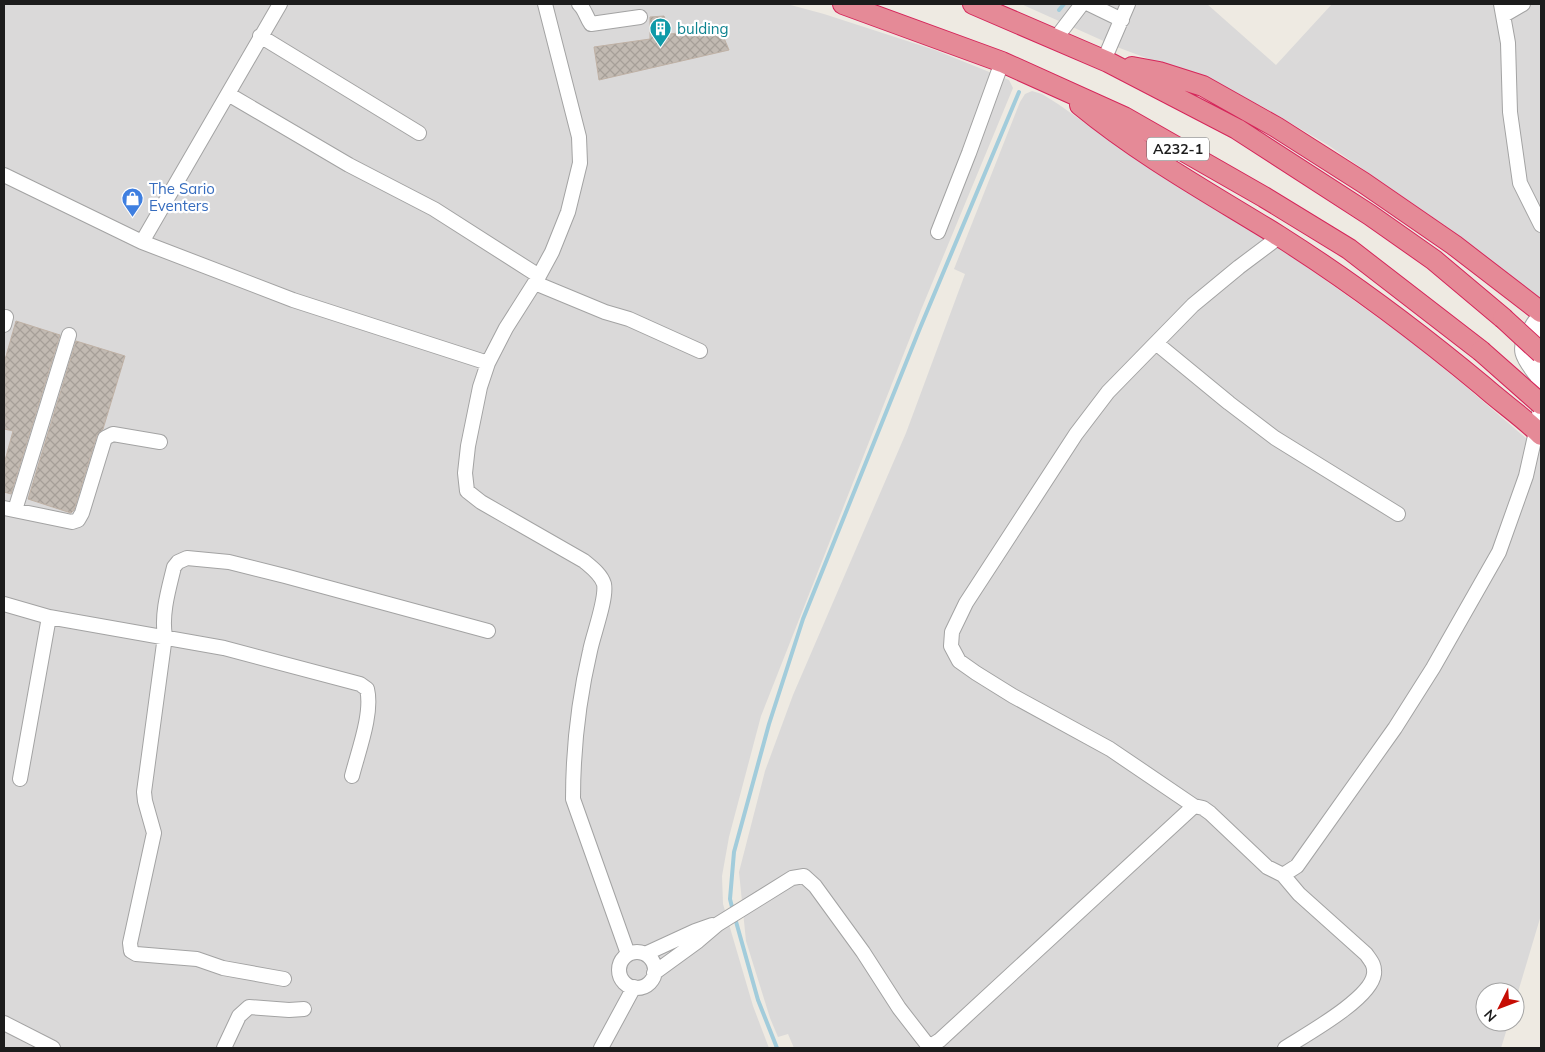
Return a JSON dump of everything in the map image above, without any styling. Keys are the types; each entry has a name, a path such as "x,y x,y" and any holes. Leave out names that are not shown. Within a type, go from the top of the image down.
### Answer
{"highway":[{"name":"A232-1","path":"843,4 1002,62 1124,117 1306,222 1349,249 1482,351 1541,404"},
{"name":"A232-1","path":"982,5 1106,61 1237,129 1434,260 1541,353"},
{"path":"1106,61 1159,72 1203,86 1276,127 1364,183 1446,240 1541,314"},
{"path":"1061,89 1112,131 1165,167 1340,276 1443,353 1539,429"}],"street":[{"path":"142,242 280,4"},
{"path":"579,4 584,8 586,18 591,24 640,17"},
{"path":"1056,38 1082,4"},
{"path":"1089,4 1122,20"},
{"path":"1106,61 1128,4"},
{"path":"1523,4 1502,10 1508,43 1510,112 1520,183 1541,225"},
{"path":"549,5 579,137 580,164 568,212 552,252 506,328 488,362 480,387 468,446 465,473 467,490 481,502 584,561 604,583 604,593 590,651 579,717 573,776 573,799 628,954"},
{"path":"260,36 419,133"},
{"path":"938,232 1002,62"},
{"path":"228,94 349,165 434,209 537,279 605,312 629,319 700,351"},
{"path":"4,175 142,242 293,300 488,362"},
{"path":"1279,237 1193,305 1108,392 1076,434 966,604 952,632 951,646 959,661 976,674 1110,749 1194,806 1203,808 1210,813 1267,867 1283,875 1299,894 1366,954 1374,964 1374,976 1360,996 1344,1010 1285,1048"},
{"path":"1540,381 1525,361 1521,348 1523,339 1541,314"},
{"path":"1283,875 1297,866 1395,728 1433,668 1499,552 1526,476 1539,429 1540,381 1534,361 1534,353 1541,331"},
{"path":"69,335 10,509 72,522 78,520 82,514 105,438 113,434 160,442"},
{"path":"1156,343 1275,438 1398,514"},
{"path":"284,979 223,968 197,959 136,954 131,951 130,943 154,833 144,792 165,636 163,628 174,567 178,562 187,558 228,562 488,631"},
{"path":"4,604 49,617 165,636 224,648 360,684 367,688 369,696 367,714 352,776"},
{"path":"20,779 49,617"},
{"path":"654,973 718,924 750,903 792,878 804,876 815,886 863,952 899,1008 930,1047 940,1040 1194,806"},
{"path":"645,954 695,931 718,924"},
{"path":"640,952 645,954 652,962 653,978 645,986 634,988 624,982 619,972 621,962 628,954 640,952"},
{"path":"601,1048 634,988"},
{"path":"224,1048 239,1016 249,1007 289,1010 304,1008"},
{"path":"4,1022 52,1048"}],"shaded area":[{"path":"4,4 787,4 935,50 1009,80 1013,88 921,310 761,716 729,837 722,876 723,904 753,1006 769,1048 4,1048"},
{"path":"1021,4 1207,4 1276,65 1332,4 1541,4 1541,300 1447,227 1328,145 1265,108 1223,87 1117,47"},
{"path":"1032,91 1042,94 1149,168 1281,249 1410,341 1541,451 1541,915 1521,982 1475,982 1475,1032 1506,1032 1501,1048 794,1048 788,1034 778,1037 770,1018 746,941 739,872 765,771 793,695 906,433 965,274 954,269 1020,102 1025,94"}],"building":[{"name":"bulding","path":"664,16 671,34 719,26 729,50 599,80 594,47 650,39 650,17"},
{"path":"16,321 60,335 11,494 4,492 4,464 13,431 4,429 4,363"},
{"path":"76,341 125,356 103,429 97,435 74,510 71,513 28,499"}],"waterway":[{"path":"1059,10 1064,4"},
{"path":"733,911 730,899 734,852 769,724 803,619 920,328 1019,92"},
{"path":"735,918 758,1000 777,1048"}],"place":[{"name":"bulding","path":"661,48"},
{"name":"The Sario Eventers","path":"133,217"}]}
